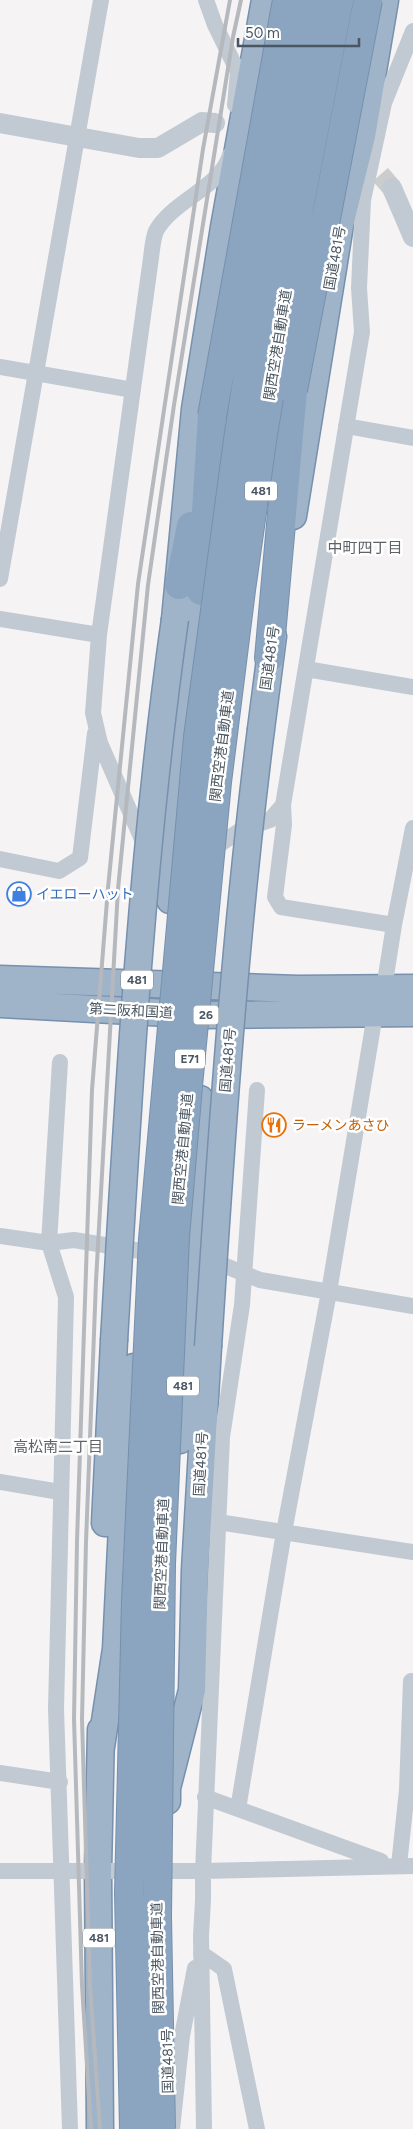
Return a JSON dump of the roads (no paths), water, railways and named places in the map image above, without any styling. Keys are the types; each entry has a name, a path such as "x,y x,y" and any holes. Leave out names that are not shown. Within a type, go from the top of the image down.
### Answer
{"highway":[{"name":"481","path":"101,1747 116,1649 123,1506 185,701 195,410 224,226 265,0"},
{"path":"190,588 212,416 287,0"},
{"name":"481","path":"100,2129 98,1870 105,1510 139,945 161,717 175,619 190,588 219,465 242,328 303,0"},
{"name":"関西空港自動車道","path":"134,2129 129,1893 136,1601 153,1238 198,737 239,433 266,257 314,0"},
{"name":"関西空港自動車道","path":"161,2129 157,1917 161,1564 175,1237 186,1105 217,782 241,590 262,441 300,203 339,0"},
{"name":"481","path":"167,1788 171,1707 172,1572 190,1259 225,751 274,403 348,0"},
{"path":"248,577 275,474 293,390 368,0"},
{"name":"国道481号","path":"171,2129 166,1870 167,1788 192,1690 195,1570 208,1346 221,1142 237,950 269,658 340,225 362,136 385,0"},
{"path":"269,658 293,390"},
{"name":"第二阪和国道","path":"0,979 164,983 298,989 413,988"},
{"name":"第二阪和国道","path":"0,1004 206,1016 413,1012"}],"street":[{"path":"0,580 101,0"},
{"path":"170,906 135,821 100,744 93,713 99,635 132,390 156,232 177,207 223,172 230,156 238,72 215,25 206,0"},
{"path":"394,925 281,907 275,896 284,825 283,804 362,332 358,288 363,200 384,103 413,31"},
{"path":"0,123 139,148 158,148 202,122 215,123"},
{"path":"392,188 413,237"},
{"path":"0,367 132,390"},
{"path":"346,426 413,438"},
{"path":"0,619 99,635"},
{"path":"306,669 413,687"},
{"path":"0,859 59,871 80,858 96,724"},
{"path":"220,844 241,830 270,820 283,804"},
{"path":"384,988 413,828"},
{"path":"238,1809 284,1532 329,1292 375,1014"},
{"path":"60,1062 49,1243 66,1297 56,1709 60,1782 70,2129"},
{"path":"204,2129 201,1945 204,1900 202,1871 222,1437 242,1305 257,1090"},
{"path":"0,1236 49,1243 74,1240 190,1259 223,1265 260,1280 413,1306"},
{"path":"0,1482 60,1492"},
{"path":"218,1522 413,1552"},
{"path":"401,1865 410,1767 411,1681"},
{"path":"0,1773 60,1782"},
{"path":"205,1797 401,1865"},
{"path":"0,1871 202,1871 401,1865"},
{"path":"171,2129 182,2036 201,1945"},
{"path":"201,1945 224,1970 257,2129"}],"tunnel":[{"path":"357,156 378,172 392,188"}],"railway":[{"path":"91,2129 82,1985 74,1719 77,1541 92,1090 108,888 138,584 203,149 230,0"},
{"path":"100,2129 90,1985 82,1719 86,1542 96,1281 118,889 148,585 174,405 233,37 241,0"}],"place":[{"name":"イエローハット","path":"19,894"},
{"name":"ラーメンあさひ","path":"274,1125"}],"district":[{"name":"中町四丁目","path":"365,548"},
{"name":"高松南二丁目","path":"58,1447"}]}
